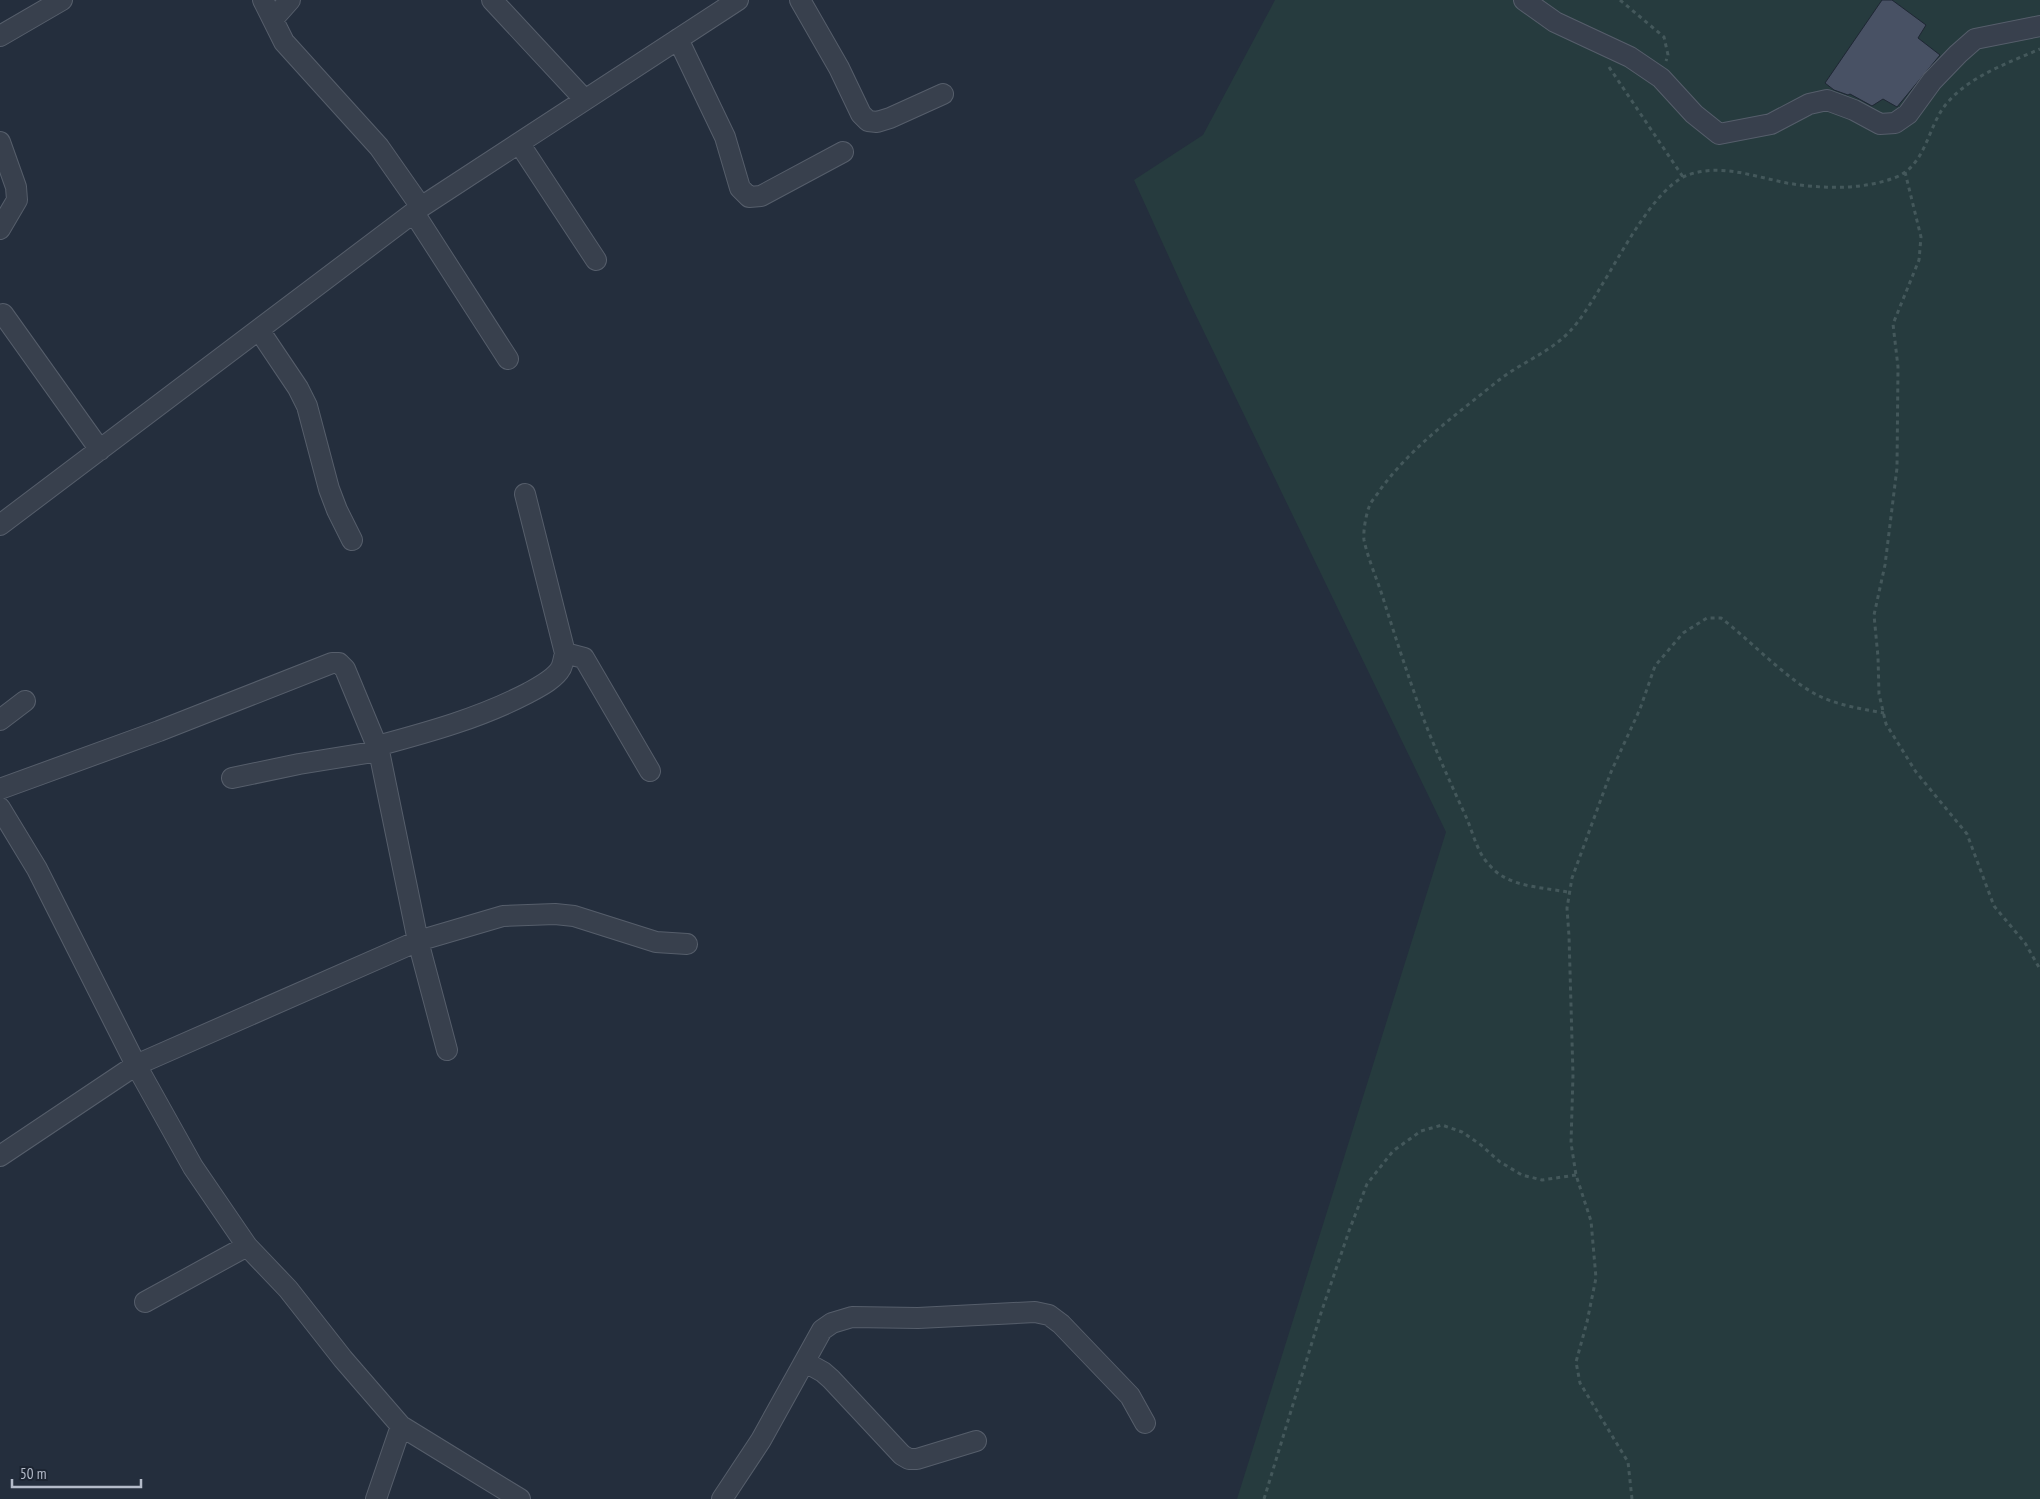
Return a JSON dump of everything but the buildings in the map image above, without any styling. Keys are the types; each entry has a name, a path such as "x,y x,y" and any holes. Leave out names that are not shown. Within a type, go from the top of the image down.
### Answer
{"street":[{"path":"0,36 62,0"},
{"path":"263,0 274,18 276,29 289,49 379,147 508,359"},
{"path":"274,18 290,0"},
{"path":"492,0 585,100"},
{"path":"0,525 418,210 738,0"},
{"path":"800,0 839,68 861,114 868,121 876,122 890,118 943,94"},
{"path":"1524,0 1555,22 1630,57 1661,78 1694,114 1719,134 1770,124 1809,104 1827,100 1854,110 1880,124 1895,123 1908,114 1939,74 1975,39 2040,26"},
{"path":"678,40 725,137 740,188 748,197 761,196 843,152"},
{"path":"0,142 16,187 17,200 0,229"},
{"path":"519,143 596,260"},
{"path":"2,314 100,450"},
{"path":"259,330 298,388 307,406 328,489 352,540"},
{"path":"232,778 378,748 450,726 501,707 552,678 561,668 565,653 525,494"},
{"path":"565,653 584,658 650,771"},
{"path":"0,789 160,731 332,663 339,663 344,669 378,748 418,941 447,1050"},
{"path":"0,720 25,701"},
{"path":"0,808 37,869 136,1065 193,1166 247,1246 288,1289 343,1359 402,1426 520,1499"},
{"path":"0,1156 136,1065 418,941 503,916 555,914 574,916 656,942 687,944"},
{"path":"145,1302 247,1246"},
{"path":"722,1499 761,1440 822,1330 832,1323 852,1317 918,1318 1035,1312 1049,1315 1061,1324 1130,1396 1146,1422"},
{"path":"805,1362 831,1379 902,1455 909,1459 917,1459 976,1442"},
{"path":"376,1499 402,1426"}],"path":[{"path":"1620,0 1664,37 1668,55 1661,78"},
{"path":"1567,892 1512,882 1498,874 1482,856 1435,748 1408,676 1363,537 1369,505 1393,472 1426,439 1511,371 1547,351 1570,331 1595,298 1626,244 1659,197 1683,177 1706,170 1759,176 1786,183 1825,187 1862,185 1896,178 1912,169 1924,149 1936,118 1949,100 1968,84 2001,66 2040,49"},
{"path":"1607,64 1683,177"},
{"path":"1905,172 1921,237 1918,260 1893,324 1898,367 1897,468 1886,557 1874,615 1878,657 1878,694 1886,724 1916,772 1967,834 1994,906 2026,943 2040,969"},
{"path":"1632,1499 1628,1462 1580,1383 1576,1362 1596,1278 1592,1221 1576,1175 1571,1143 1572,1075 1567,908 1572,878 1611,772 1640,709 1655,666 1683,633 1707,618 1721,618 1792,677 1817,695 1850,706 1884,713"},
{"path":"1264,1499 1321,1313 1352,1223 1367,1184 1393,1151 1421,1131 1442,1125 1462,1132 1481,1145 1500,1162 1522,1175 1542,1180 1576,1175"}],"green space":[{"path":"1275,0 2040,0 2040,1499 1237,1499 1446,832 1189,301 1134,180 1203,135"}]}
